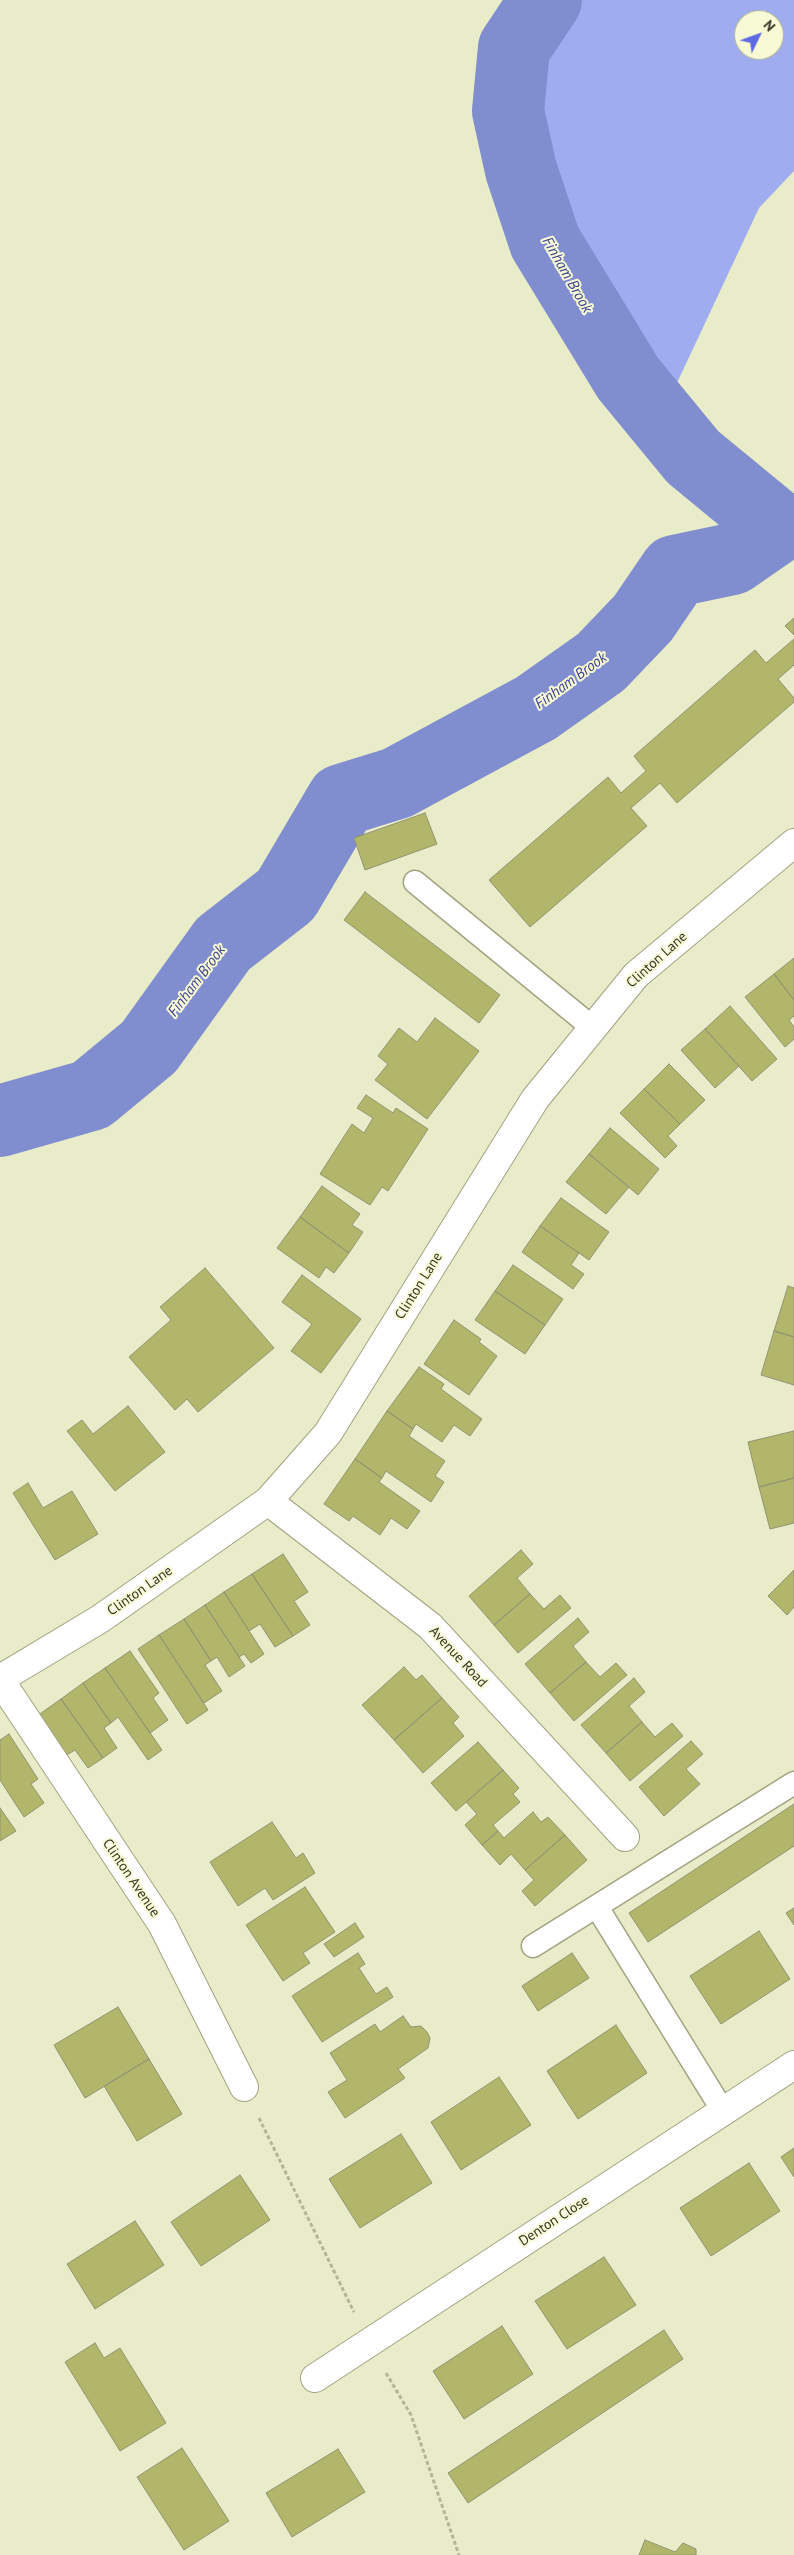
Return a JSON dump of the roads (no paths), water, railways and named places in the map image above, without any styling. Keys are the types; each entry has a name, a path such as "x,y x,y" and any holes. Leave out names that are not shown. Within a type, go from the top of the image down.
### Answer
{"street":[{"name":"Clinton Lane","path":"0,1680 100,1619 268,1501 328,1433 534,1099 636,975 794,843"},
{"name":"Avenue Road","path":"268,1501 430,1626 625,1837"},
{"name":"Clinton Avenue","path":"0,1680 162,1924 244,2087"},
{"name":"Denton Close","path":"315,2378 794,2065"}],"lane":[{"path":"415,882 592,1028"},
{"path":"533,1946 794,1783"},
{"path":"597,1907 723,2111"}],"waterway":[{"name":"Finham Brook","path":"0,1121 91,1095 149,1047 223,944 286,895 342,800 397,783 536,708 601,662 643,618 675,571 732,559 778,527 693,457 628,378 545,242 521,170 508,111 514,48 546,0"}]}
